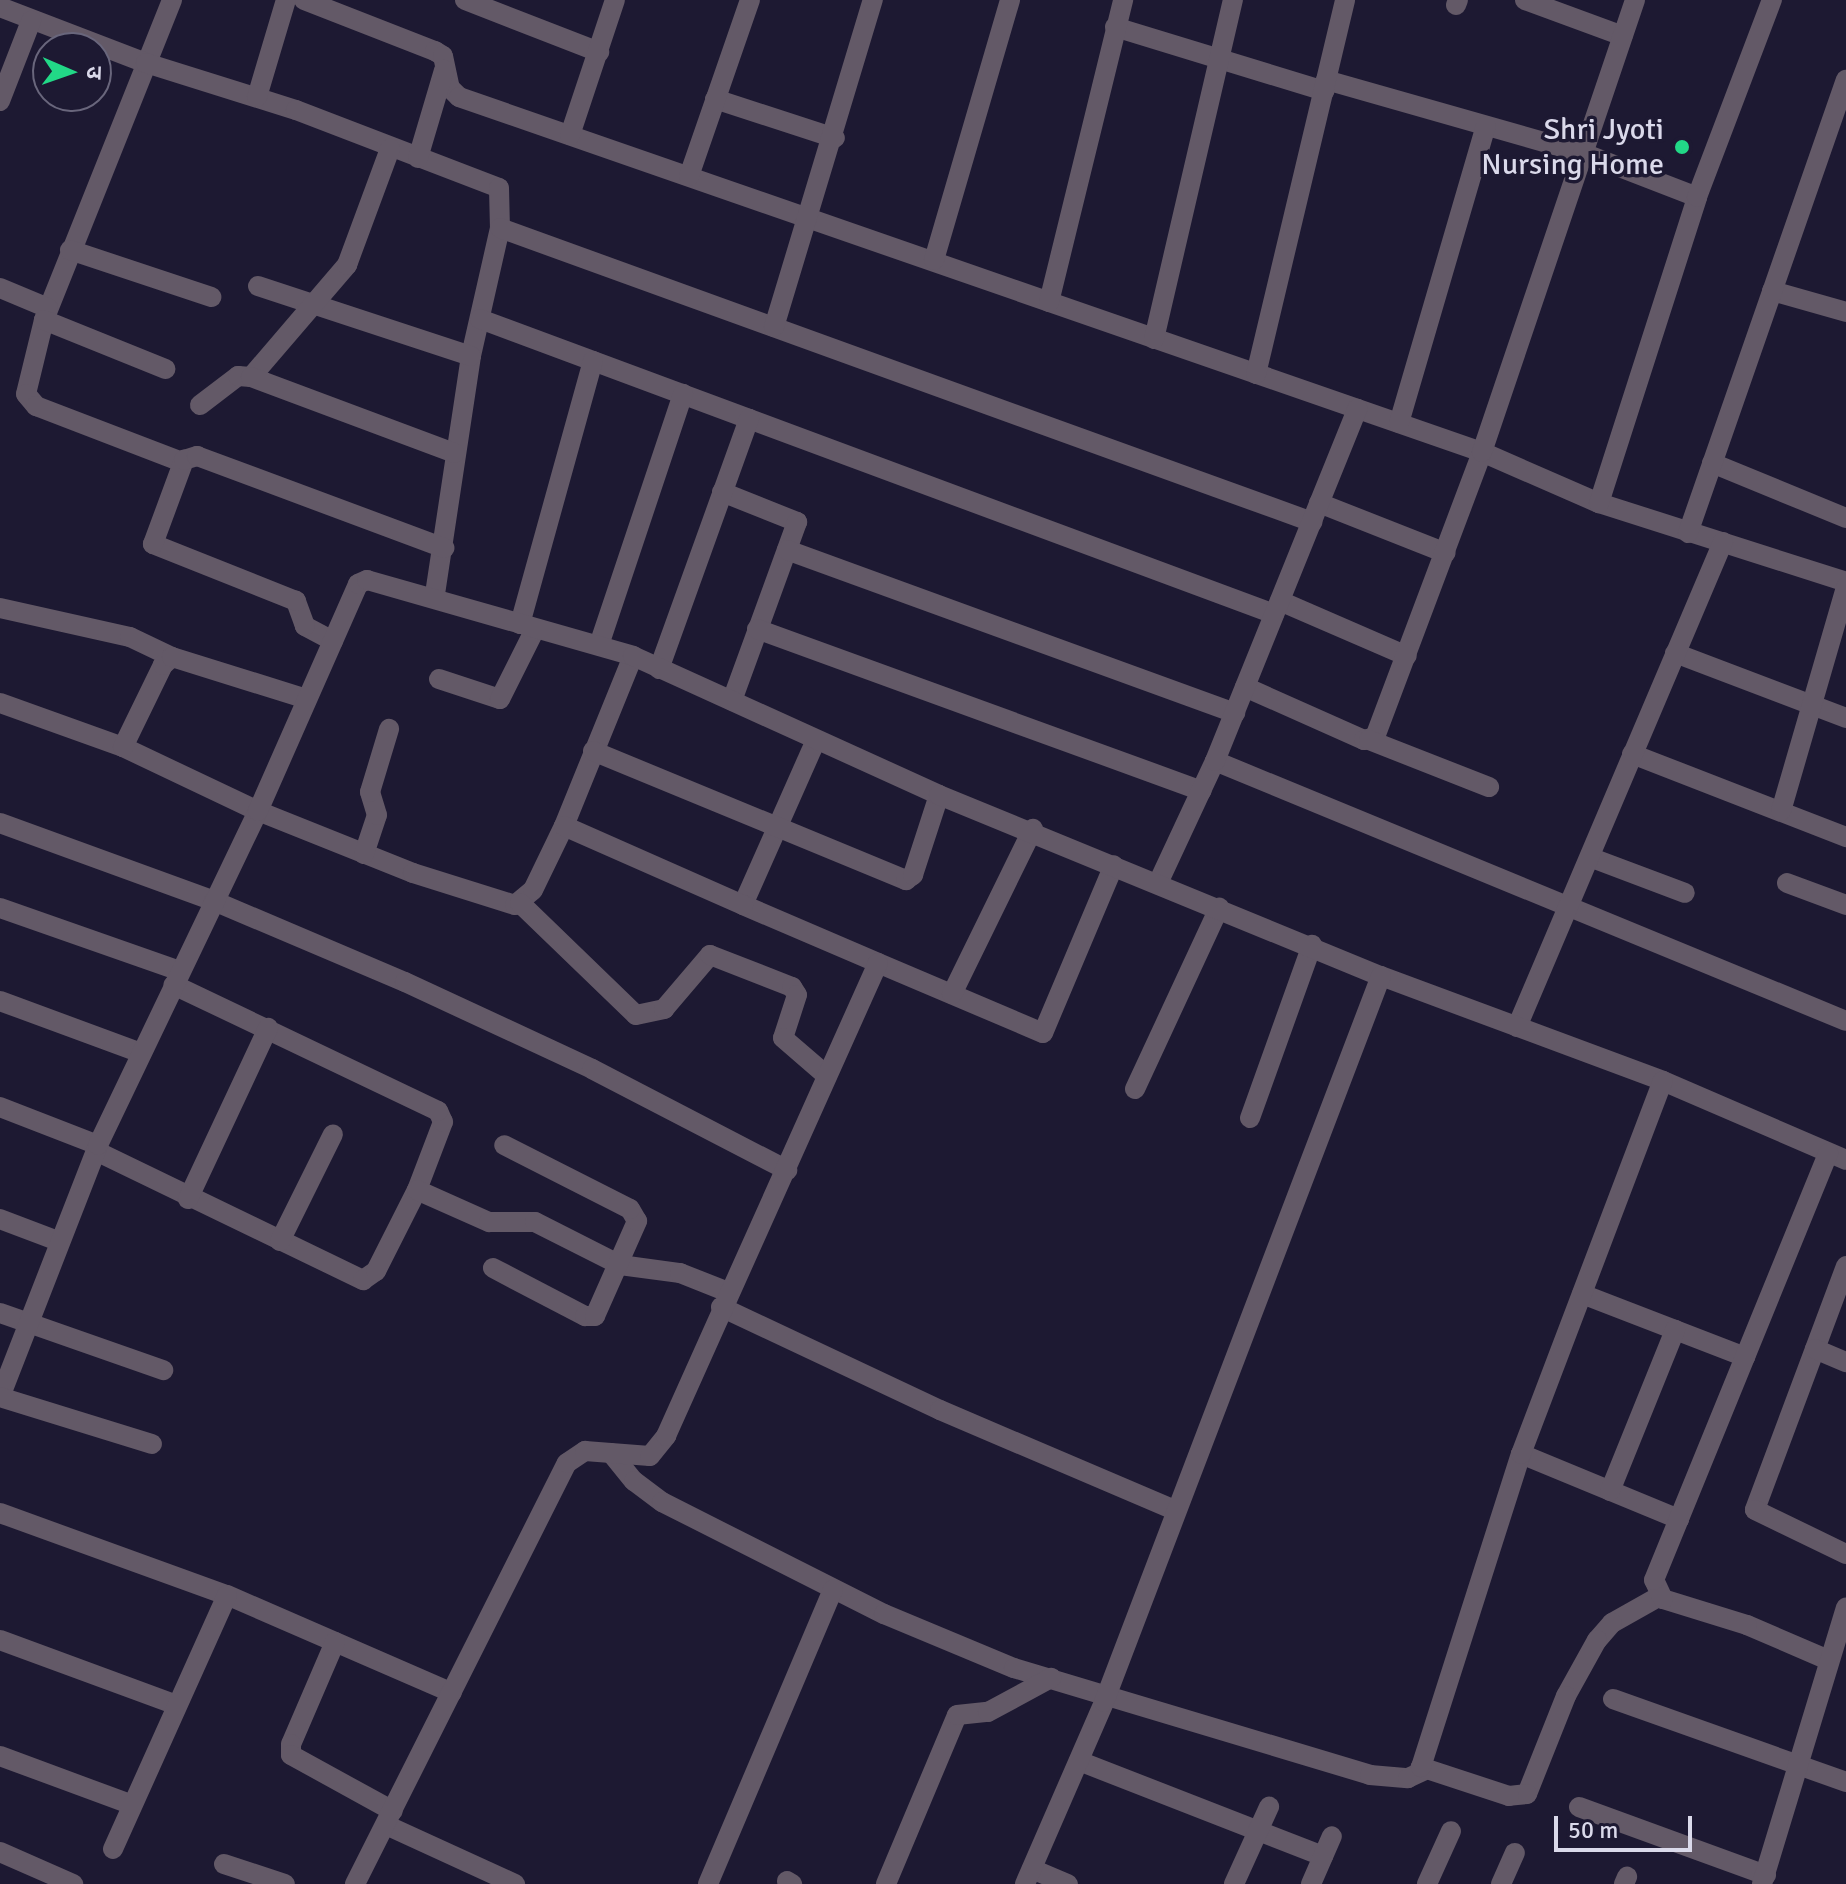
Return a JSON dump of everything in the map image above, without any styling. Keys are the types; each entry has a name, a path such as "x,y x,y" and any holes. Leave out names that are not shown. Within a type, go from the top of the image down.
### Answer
{"street":[{"path":"172,0 46,314 27,380 28,401 182,462 197,456 444,548"},
{"path":"257,97 286,0"},
{"path":"304,0 435,51 445,66 450,88 459,97 1482,452 1599,503 1846,585 1781,811"},
{"path":"465,0 599,52"},
{"path":"570,135 615,0"},
{"path":"689,176 750,0"},
{"path":"774,327 835,138 873,0"},
{"path":"934,260 1010,0"},
{"path":"1049,302 1123,0"},
{"path":"1154,339 1217,58 1233,0"},
{"path":"1256,374 1345,0"},
{"path":"1525,0 1623,36"},
{"path":"1369,740 1377,733 1446,553 1635,0"},
{"path":"1599,503 1697,197 1772,0"},
{"path":"0,7 146,63 257,97 390,149 494,184 502,196 500,228 471,356 435,595"},
{"path":"0,99 31,21"},
{"path":"1115,27 1217,58 1583,153 1697,197"},
{"path":"418,158 445,66"},
{"path":"1688,533 1846,80"},
{"path":"715,99 835,138"},
{"path":"1399,423 1486,126"},
{"path":"251,377 347,265 390,149"},
{"path":"500,228 774,327 1316,512 1446,553"},
{"path":"70,250 211,297"},
{"path":"258,286 471,356"},
{"path":"0,288 46,314 165,369"},
{"path":"1772,291 1846,312"},
{"path":"480,319 1407,656"},
{"path":"439,679 500,699 528,626 593,361"},
{"path":"200,405 238,376 251,377 454,453"},
{"path":"599,645 683,394"},
{"path":"1159,881 1215,761 1357,409"},
{"path":"659,669 749,419"},
{"path":"182,462 153,533 157,549 296,601 305,626 333,641"},
{"path":"1712,463 1846,518"},
{"path":"722,492 797,520 732,701"},
{"path":"1517,1027 1592,858 1632,754 1723,542"},
{"path":"787,550 1235,713"},
{"path":"152,1444 0,1397 58,1241 97,1148 258,811 362,580 435,595 633,656 939,795 1033,829 1381,976 1663,1081 1837,1156 1745,1357 1654,1580 1660,1596 1826,1659"},
{"path":"0,608 130,637 172,657 307,699"},
{"path":"757,629 1201,791"},
{"path":"1675,653 1846,718"},
{"path":"0,703 123,747 258,811 364,854 508,904 520,903 533,890 564,826 633,656"},
{"path":"123,747 163,665 172,657"},
{"path":"1245,687 1489,787"},
{"path":"364,854 377,815 370,792 389,729"},
{"path":"743,905 816,740"},
{"path":"593,751 906,880 913,875 939,795"},
{"path":"1632,754 1846,837"},
{"path":"1215,761 1846,1021"},
{"path":"0,823 214,901 523,1036 787,1170"},
{"path":"564,826 1043,1033 1114,865"},
{"path":"952,994 1033,829"},
{"path":"1592,858 1685,893"},
{"path":"1787,883 1846,905"},
{"path":"520,903 636,1015 664,1009 710,955 792,987 797,995 784,1025 786,1045 827,1076"},
{"path":"0,908 177,978 268,1028 441,1114 417,1190 368,1281 188,1199 97,1148 0,1107"},
{"path":"1135,1089 1219,908"},
{"path":"1250,1118 1312,945"},
{"path":"355,1884 567,1463 585,1451 636,1457 659,1449 878,963"},
{"path":"1068,1884 1029,1876 1107,1693 1381,976"},
{"path":"0,1001 141,1053"},
{"path":"188,1199 268,1028"},
{"path":"1425,1770 1421,1759 1521,1454 1663,1081"},
{"path":"280,1241 333,1134"},
{"path":"493,1268 590,1318 620,1265 635,1213 504,1145"},
{"path":"417,1190 489,1222 535,1222 620,1265 680,1273 725,1300 940,1410 1175,1510"},
{"path":"0,1219 58,1241"},
{"path":"1846,1266 1842,1288 1815,1349 1755,1510 1846,1554"},
{"path":"1582,1294 1745,1357"},
{"path":"0,1313 163,1370"},
{"path":"1610,1491 1675,1330"},
{"path":"1815,1349 1846,1362"},
{"path":"611,1453 634,1481 662,1502 833,1589 1014,1668 1107,1693 1370,1775 1408,1778 1425,1770 1509,1796 1527,1794 1566,1696 1597,1640 1612,1623 1660,1596"},
{"path":"1521,1454 1679,1519"},
{"path":"0,1513 227,1595 452,1693"},
{"path":"708,1884 833,1589"},
{"path":"113,1849 174,1704 227,1595"},
{"path":"1579,1807 1764,1880 1826,1659 1846,1607"},
{"path":"0,1640 174,1704"},
{"path":"335,1642 291,1744 291,1755 389,1818 515,1884"},
{"path":"886,1884 957,1715 988,1712 1051,1678"},
{"path":"1613,1699 1794,1767 1846,1782"},
{"path":"0,1756 130,1804"},
{"path":"1079,1761 1323,1856"},
{"path":"1234,1884 1269,1807"},
{"path":"1427,1884 1451,1831"},
{"path":"1311,1884 1332,1836"},
{"path":"0,1852 73,1884"},
{"path":"1501,1884 1515,1853"},
{"path":"224,1864 285,1884"}],"place":[{"name":"Shri Jyoti Nursing Home","path":"1682,147"}]}
